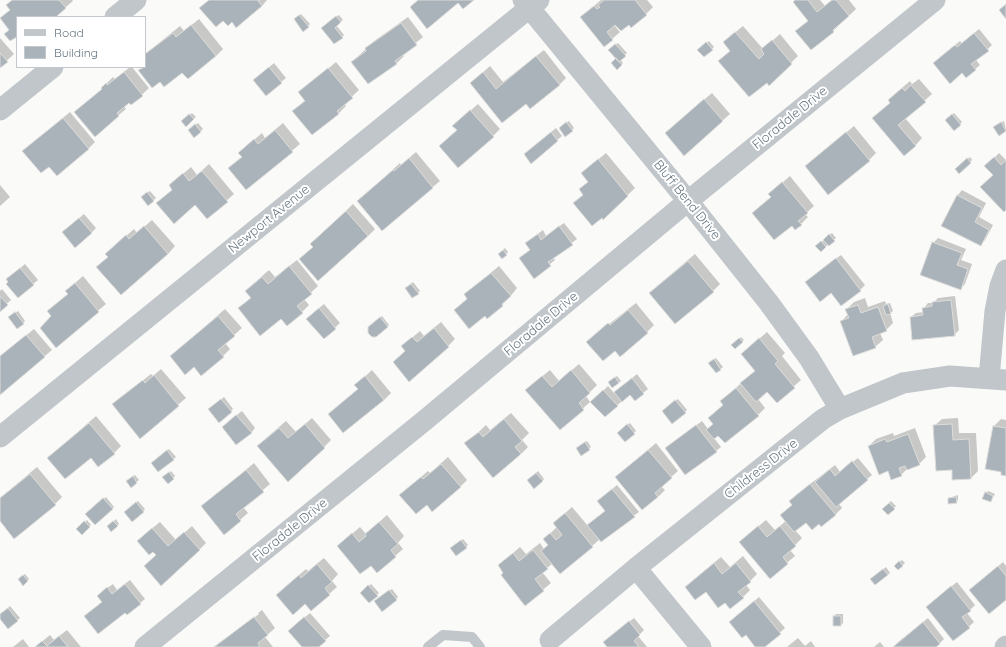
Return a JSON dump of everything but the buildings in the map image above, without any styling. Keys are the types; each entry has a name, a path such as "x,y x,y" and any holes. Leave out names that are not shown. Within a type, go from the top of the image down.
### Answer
{"street":[{"path":"116,16 136,0"},
{"name":"Floradale Drive","path":"145,647 417,426 688,201 935,0"},
{"name":"Bluff Bend Drive","path":"530,3 774,309 809,358 840,409"},
{"name":"Newport Avenue","path":"0,437 530,3"},
{"path":"0,110 53,68"},
{"path":"998,379 995,311 1000,286 1006,270"},
{"name":"Childress Drive","path":"550,640 636,568 824,419 840,409 903,383 950,376 998,379"},
{"path":"636,568 701,647"}],"lane":[{"path":"428,647 443,635 472,637 480,647"}]}
